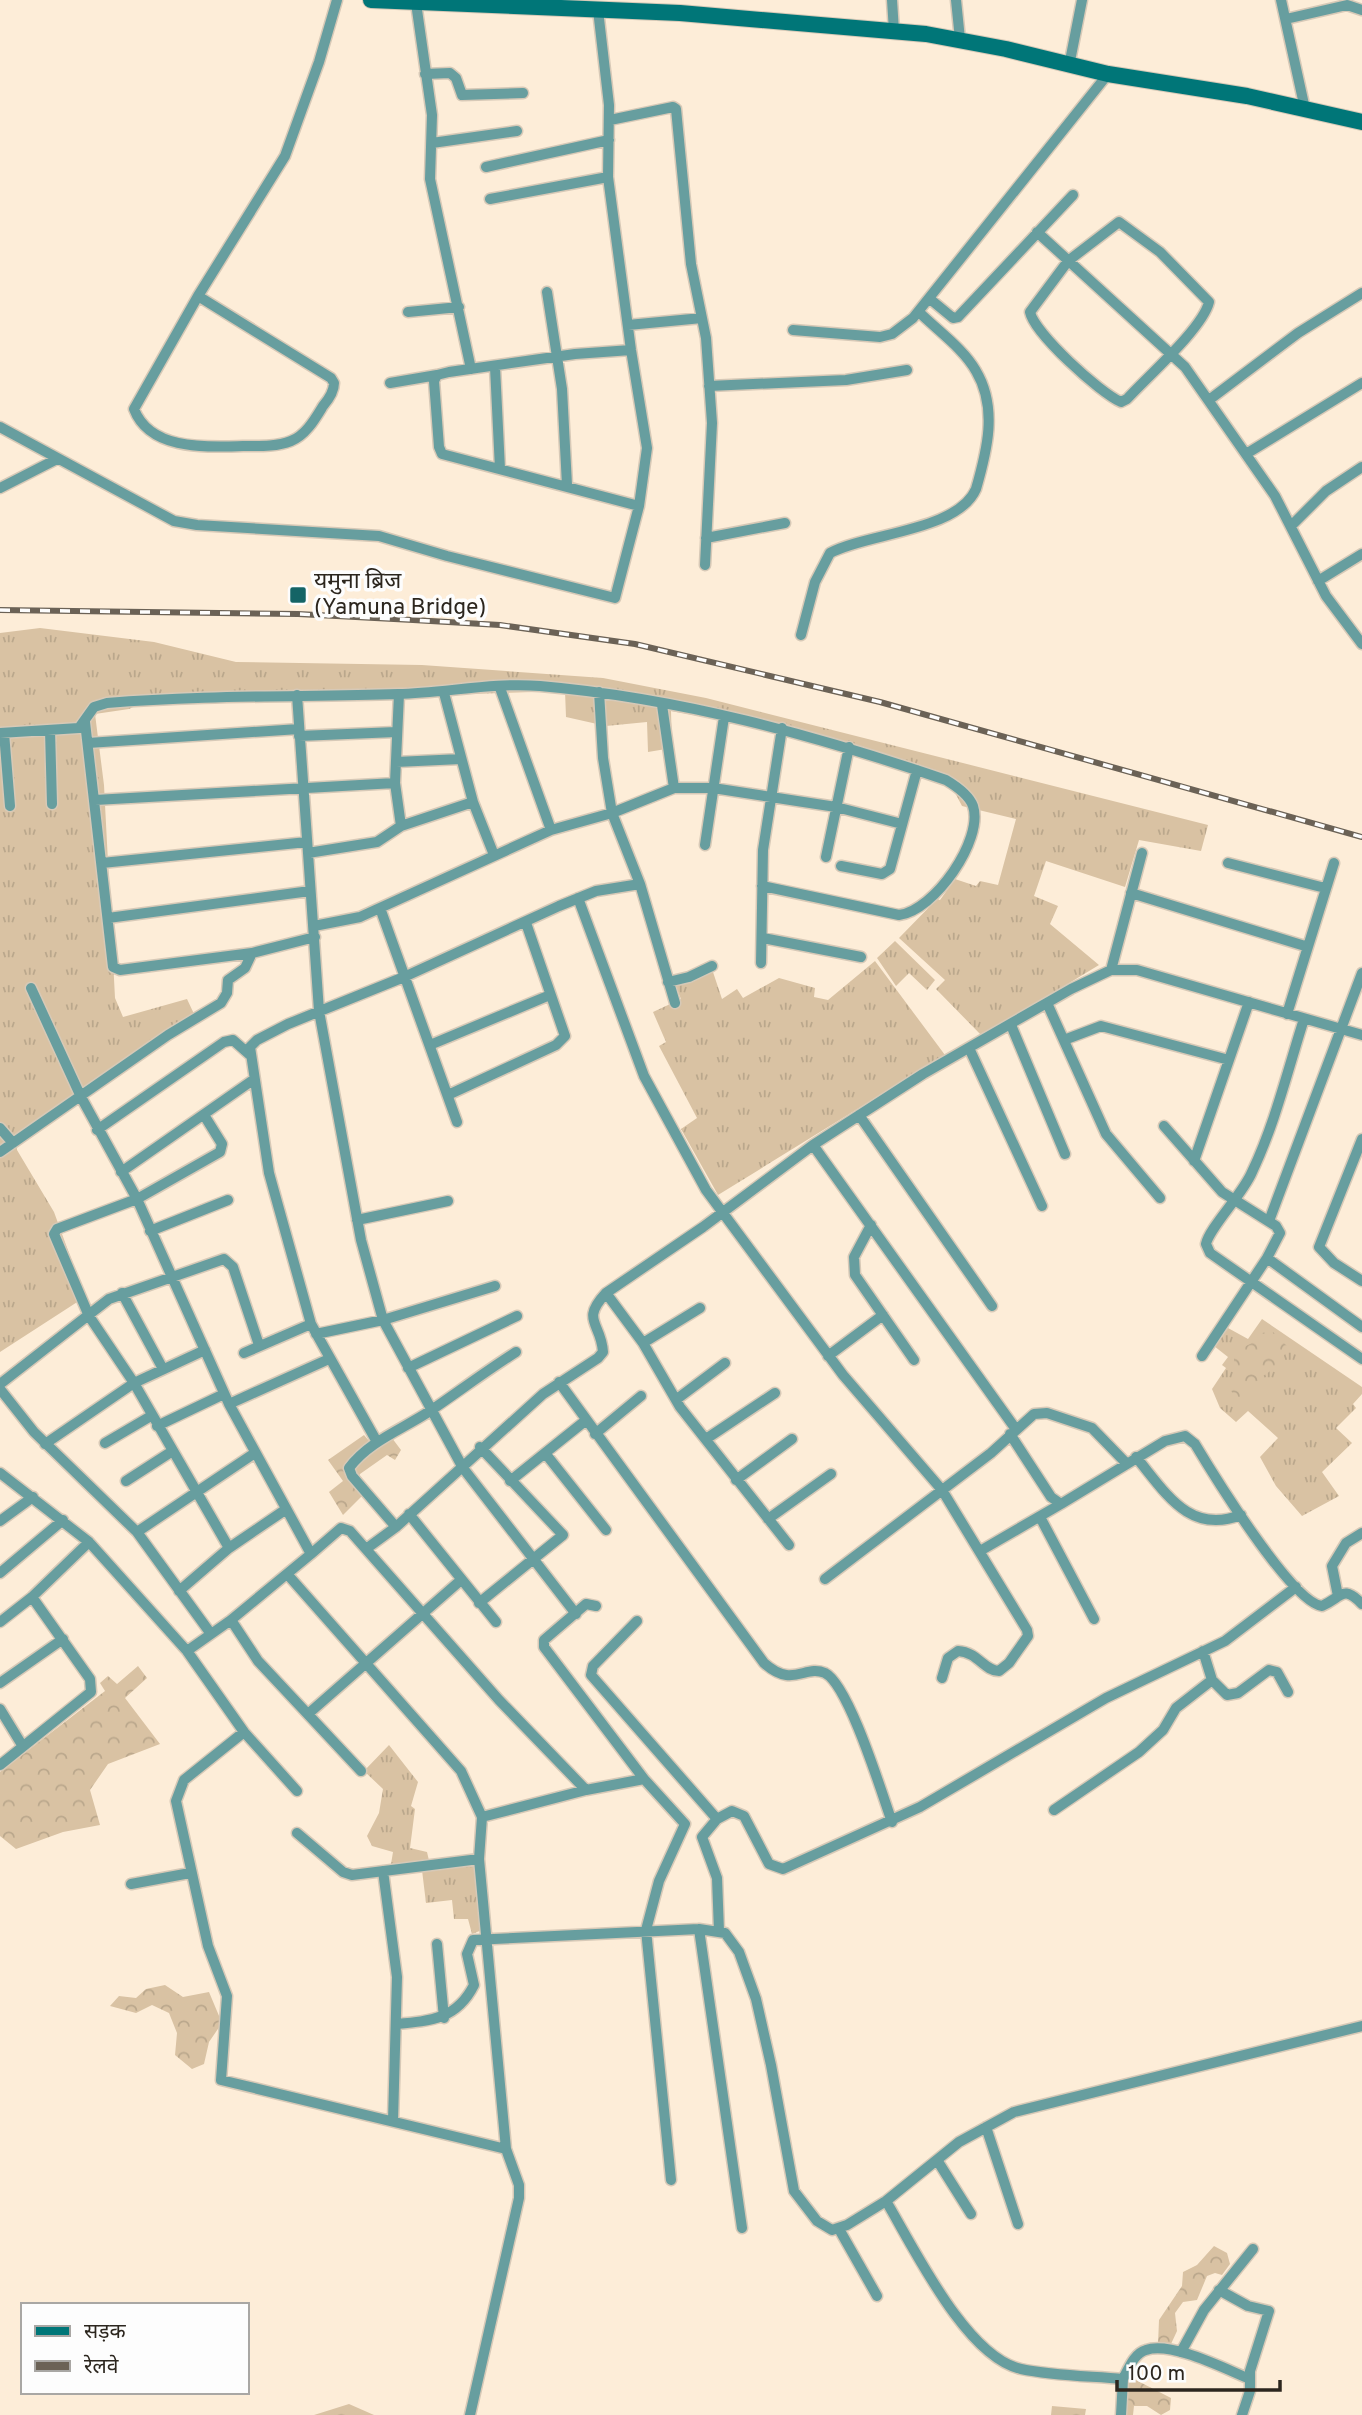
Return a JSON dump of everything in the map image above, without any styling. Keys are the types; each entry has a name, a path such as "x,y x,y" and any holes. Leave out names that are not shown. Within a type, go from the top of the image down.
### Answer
{"street":[{"path":"198,296 331,377 334,383 332,395 305,432 289,442 270,446 195,447 170,440 143,423 137,416 136,403 198,296 285,156 319,62 337,0"},
{"path":"371,0 416,4 568,4 598,10 744,17 894,31 960,40 1108,74 1305,109 1362,122"},
{"path":"892,0 894,31"},
{"path":"956,0 960,40"},
{"path":"1069,66 1082,0"},
{"path":"1281,0 1305,109"},
{"path":"416,4 432,143 430,179 471,369"},
{"path":"1286,19 1348,5 1362,10"},
{"path":"0,428 174,521 197,525 379,536 613,598 620,589 639,506 647,462 647,439 631,350 608,177 610,120 598,10"},
{"path":"425,74 454,75 462,95 523,93"},
{"path":"793,330 880,337 892,334 919,312 930,299 1108,74"},
{"path":"610,120 673,107 676,109 691,264 702,318 712,423 705,565"},
{"path":"432,143 517,131"},
{"path":"486,167 609,140"},
{"path":"490,199 608,177"},
{"path":"930,299 953,318 958,317 1073,195"},
{"path":"1119,222 1160,252 1209,302 1202,317 1172,354 1125,401 1116,400 1091,381 1035,324 1030,312 1068,261 1119,222"},
{"path":"1037,232 1172,354 1209,400 1291,526 1336,612 1362,644"},
{"path":"547,292 566,428 567,485"},
{"path":"1209,400 1298,333 1362,293"},
{"path":"408,312 459,307"},
{"path":"801,635 815,582 830,553 949,514 973,498 989,432 987,399 975,369 919,312"},
{"path":"628,325 702,318"},
{"path":"390,383 557,356 631,350"},
{"path":"495,367 500,469"},
{"path":"709,386 846,380 907,369"},
{"path":"437,375 434,381 440,452 639,506"},
{"path":"1246,454 1362,383"},
{"path":"0,488 57,459"},
{"path":"1291,526 1326,491 1362,467"},
{"path":"706,538 785,523"},
{"path":"1318,581 1362,554"},
{"path":"10,806 2,733 79,728 94,708 107,703 204,695 444,693 536,686 599,692 782,728 849,747 953,784 968,798 974,812 957,867 925,902 908,914 899,915 762,886"},
{"path":"500,688 551,830"},
{"path":"599,692 603,758 612,813 640,884 676,1003"},
{"path":"444,693 473,802 494,855"},
{"path":"399,694 395,783 401,826"},
{"path":"297,695 319,1011 357,1220 383,1320 463,1468 576,1614"},
{"path":"662,705 674,788"},
{"path":"705,845 724,717"},
{"path":"85,722 111,962 115,969 252,953 360,917 551,830 612,813 674,788 713,789 836,807 902,824"},
{"path":"761,963 763,849 782,728"},
{"path":"50,730 52,804"},
{"path":"88,743 299,733 396,732"},
{"path":"826,857 849,747"},
{"path":"396,762 461,759"},
{"path":"841,866 886,873 917,770"},
{"path":"95,800 395,783"},
{"path":"102,863 377,842 401,826 473,802"},
{"path":"1111,970 1142,853"},
{"path":"1228,863 1325,888"},
{"path":"1287,1014 1334,863"},
{"path":"377,1442 314,1329 269,1173 250,1048 257,1040 319,1011 404,977 578,898 596,891 640,884"},
{"path":"108,918 310,891"},
{"path":"1131,893 1306,946"},
{"path":"578,898 644,1076 721,1214 828,1356 942,1490 1028,1636 1009,1663 999,1671 991,1670 974,1654 958,1651 948,1658 942,1678"},
{"path":"380,908 457,1122"},
{"path":"448,1095 560,1042 565,1032 526,923"},
{"path":"763,938 861,957"},
{"path":"0,1152 168,1035 221,1003 227,993 228,980 245,968 252,953"},
{"path":"668,982 689,977 712,966"},
{"path":"366,1549 396,1527 463,1468 480,1447 559,1382 603,1352 591,1320 595,1305 606,1293 721,1214 813,1145 1047,1003 1111,970 1138,970 1362,1035"},
{"path":"1269,1221 1362,973"},
{"path":"31,988 97,1130 137,1199 226,1399 311,1553"},
{"path":"430,1045 550,995"},
{"path":"1194,1160 1249,1002"},
{"path":"1047,1003 1106,1134 1160,1198"},
{"path":"1304,1019 1253,1172 1236,1202 1209,1235 1206,1244 1210,1253 1362,1359"},
{"path":"1011,1025 1065,1154"},
{"path":"1064,1040 1101,1026 1230,1060"},
{"path":"97,1130 224,1042 233,1041 250,1055"},
{"path":"969,1048 1042,1206"},
{"path":"121,1172 253,1080"},
{"path":"204,1115 222,1144 222,1150 137,1199 54,1231 89,1316 134,1383 194,1493 229,1548"},
{"path":"859,1115 992,1306"},
{"path":"1164,1126 1222,1192 1269,1221 1280,1233 1267,1258 1202,1356"},
{"path":"0,1128 13,1143"},
{"path":"1362,1139 1319,1247 1334,1263 1362,1281"},
{"path":"813,1145 871,1224 1013,1431 1051,1497 1061,1504"},
{"path":"150,1231 228,1200"},
{"path":"357,1220 448,1201"},
{"path":"871,1224 856,1251 853,1266 855,1275 914,1360"},
{"path":"1267,1258 1362,1327"},
{"path":"211,1634 137,1532 46,1444 0,1386 121,1293 173,1278 213,1262 228,1261 233,1267 259,1345"},
{"path":"244,1353 259,1345 314,1329 383,1320 495,1286"},
{"path":"121,1293 163,1370"},
{"path":"606,1293 643,1343 677,1399 706,1439 789,1545"},
{"path":"643,1343 700,1308"},
{"path":"828,1356 883,1315"},
{"path":"408,1367 517,1316"},
{"path":"46,1444 134,1383 205,1350"},
{"path":"396,1527 349,1471 353,1463 377,1442 430,1411 458,1389 516,1352"},
{"path":"105,1443 154,1421 226,1399 329,1359"},
{"path":"677,1399 725,1363"},
{"path":"559,1382 585,1421 699,1569 764,1663 787,1676 818,1672 833,1681 859,1731 892,1822"},
{"path":"706,1439 775,1393"},
{"path":"595,1434 642,1396"},
{"path":"825,1579 942,1490 1034,1414 1047,1413 1092,1428 1178,1506 1193,1516 1217,1522 1241,1515"},
{"path":"510,1481 585,1421"},
{"path":"979,1551 1177,1436 1191,1439 1241,1515 1296,1587 1317,1605 1350,1593 1362,1604"},
{"path":"736,1480 792,1439"},
{"path":"479,1603 563,1535 480,1447"},
{"path":"126,1481 171,1452"},
{"path":"137,1532 255,1453"},
{"path":"545,1453 606,1530"},
{"path":"0,1473 89,1542 187,1651 244,1732 298,1791"},
{"path":"768,1519 831,1474"},
{"path":"0,1521 33,1497"},
{"path":"179,1591 229,1548 285,1510"},
{"path":"409,1514 496,1622"},
{"path":"1040,1517 1094,1619"},
{"path":"0,1573 63,1520"},
{"path":"187,1651 231,1620 341,1528 350,1531 499,1700 586,1790"},
{"path":"1338,1596 1332,1566 1346,1543 1362,1533"},
{"path":"0,1622 32,1597 89,1542"},
{"path":"288,1574 461,1771 482,1817 479,1859 506,2149 519,2185 519,2198 470,2415"},
{"path":"308,1714 461,1580"},
{"path":"702,1836 717,1819 732,1811 744,1816 769,1864 779,1870 892,1822 982,1773 1105,1698 1235,1636 1296,1587"},
{"path":"0,1765 91,1692 90,1679 32,1597"},
{"path":"596,1606 586,1604 544,1640 544,1647 644,1779 683,1821 684,1827 659,1881 646,1930 671,2180"},
{"path":"231,1620 258,1661 361,1771"},
{"path":"637,1620 593,1666 591,1675 717,1819"},
{"path":"0,1682 63,1639"},
{"path":"1203,1651 1212,1680 1222,1692 1233,1695 1265,1671 1273,1670 1288,1692"},
{"path":"1054,1810 1139,1752 1163,1730 1176,1708 1212,1680"},
{"path":"0,1709 22,1745"},
{"path":"244,1732 178,1788 177,1816 190,1872 208,1946 227,1996 221,2080 506,2149"},
{"path":"482,1817 586,1790 644,1779"},
{"path":"684,1827 702,1836 717,1878 719,1931"},
{"path":"297,1833 344,1872 358,1875 479,1859"},
{"path":"383,1871 397,1977 393,2121"},
{"path":"131,1884 190,1872"},
{"path":"699,1929 742,2228"},
{"path":"396,2024 444,2018 465,2001 474,1984 467,1954 473,1940 646,1930 719,1931 731,1939 739,1952 756,1998 771,2065 793,2191 817,2221 826,2228 839,2229 886,2201 959,2142 1014,2112 1362,2026"},
{"path":"437,1944 444,2018"},
{"path":"986,2127 1018,2224"},
{"path":"937,2160 971,2214"},
{"path":"886,2201 961,2323 998,2360 1020,2369 1123,2379"},
{"path":"839,2229 877,2296"},
{"path":"1181,2352 1199,2316 1253,2249"},
{"path":"1219,2290 1248,2306 1269,2311 1242,2415"},
{"path":"1121,2415 1123,2379 1138,2354 1145,2350 1181,2352 1250,2379"}],"green space":[{"path":"40,628 154,642 236,662 422,665 603,678 706,698 1208,825 1201,851 1139,840 1125,887 1046,861 1034,896 1058,906 1050,924 1099,965 982,1036 936,989 945,980 899,938 937,899 940,900 955,879 976,886 980,881 998,885 1016,819 962,806 952,787 939,780 777,730 671,711 672,748 648,752 647,722 606,726 566,717 565,691 139,704 129,709 95,714 104,785 115,998 123,1017 187,999 195,1016 167,1031 17,1133 17,1150 54,1212 85,1297 0,1352 0,633"},
{"path":"895,941 935,980 927,990 909,973 896,986 877,958"},
{"path":"875,961 945,1055 718,1195 681,1129 697,1118 659,1046 666,1042 653,1012 681,999 675,985 713,972 722,999 737,989 743,998 779,978 815,988 814,997 828,1000"},
{"path":"1262,1319 1362,1387 1362,1394 1353,1404 1356,1408 1336,1428 1352,1443 1322,1472 1339,1496 1302,1516 1276,1486 1260,1457 1278,1438 1248,1411 1236,1422 1220,1408 1212,1389 1226,1368 1222,1365 1228,1357 1214,1346 1228,1328 1248,1339"},
{"path":"1273,1332 1288,1347 1286,1352 1278,1365 1261,1377 1255,1395 1236,1405 1229,1383 1234,1374 1234,1352 1252,1343 1260,1333"},
{"path":"364,1435 375,1448 392,1438 401,1450 395,1460 387,1455 360,1474 355,1486 362,1496 343,1515 329,1492 343,1481 328,1460"},
{"path":"138,1666 147,1678 125,1698 160,1744 108,1764 90,1790 100,1825 63,1832 16,1849 0,1836 0,1772 105,1691 100,1683 108,1676 117,1684"},
{"path":"389,1745 418,1782 411,1806 415,1809 410,1848 427,1852 431,1869 475,1863 482,1930 472,1934 468,1919 454,1919 452,1900 426,1903 421,1862 391,1864 393,1852 372,1846 367,1836 379,1813 383,1789 364,1771"},
{"path":"165,1985 183,1997 209,1992 222,2023 209,2042 204,2064 192,2069 175,2055 177,2033 169,2013 152,2005 136,2013 110,2006 119,1996 136,1998 146,1989"},
{"path":"1214,2246 1227,2253 1230,2264 1222,2275 1215,2273 1207,2276 1197,2300 1183,2302 1175,2313 1177,2331 1171,2344 1158,2344 1159,2320 1182,2286 1183,2272 1197,2265"},
{"path":"1130,2377 1171,2398 1170,2410 1161,2415 1147,2406 1134,2406 1133,2415 1124,2415 1125,2383"},
{"path":"349,2404 374,2415 314,2415"},
{"path":"1052,2406 1086,2409 1085,2415 1051,2415"}],"railway":[{"path":"0,610 298,614 413,620 500,625 635,644 880,702 1362,837"}],"place":[{"name":"यमुना ब्रिज (Yamuna Bridge)","path":"298,595"}]}
